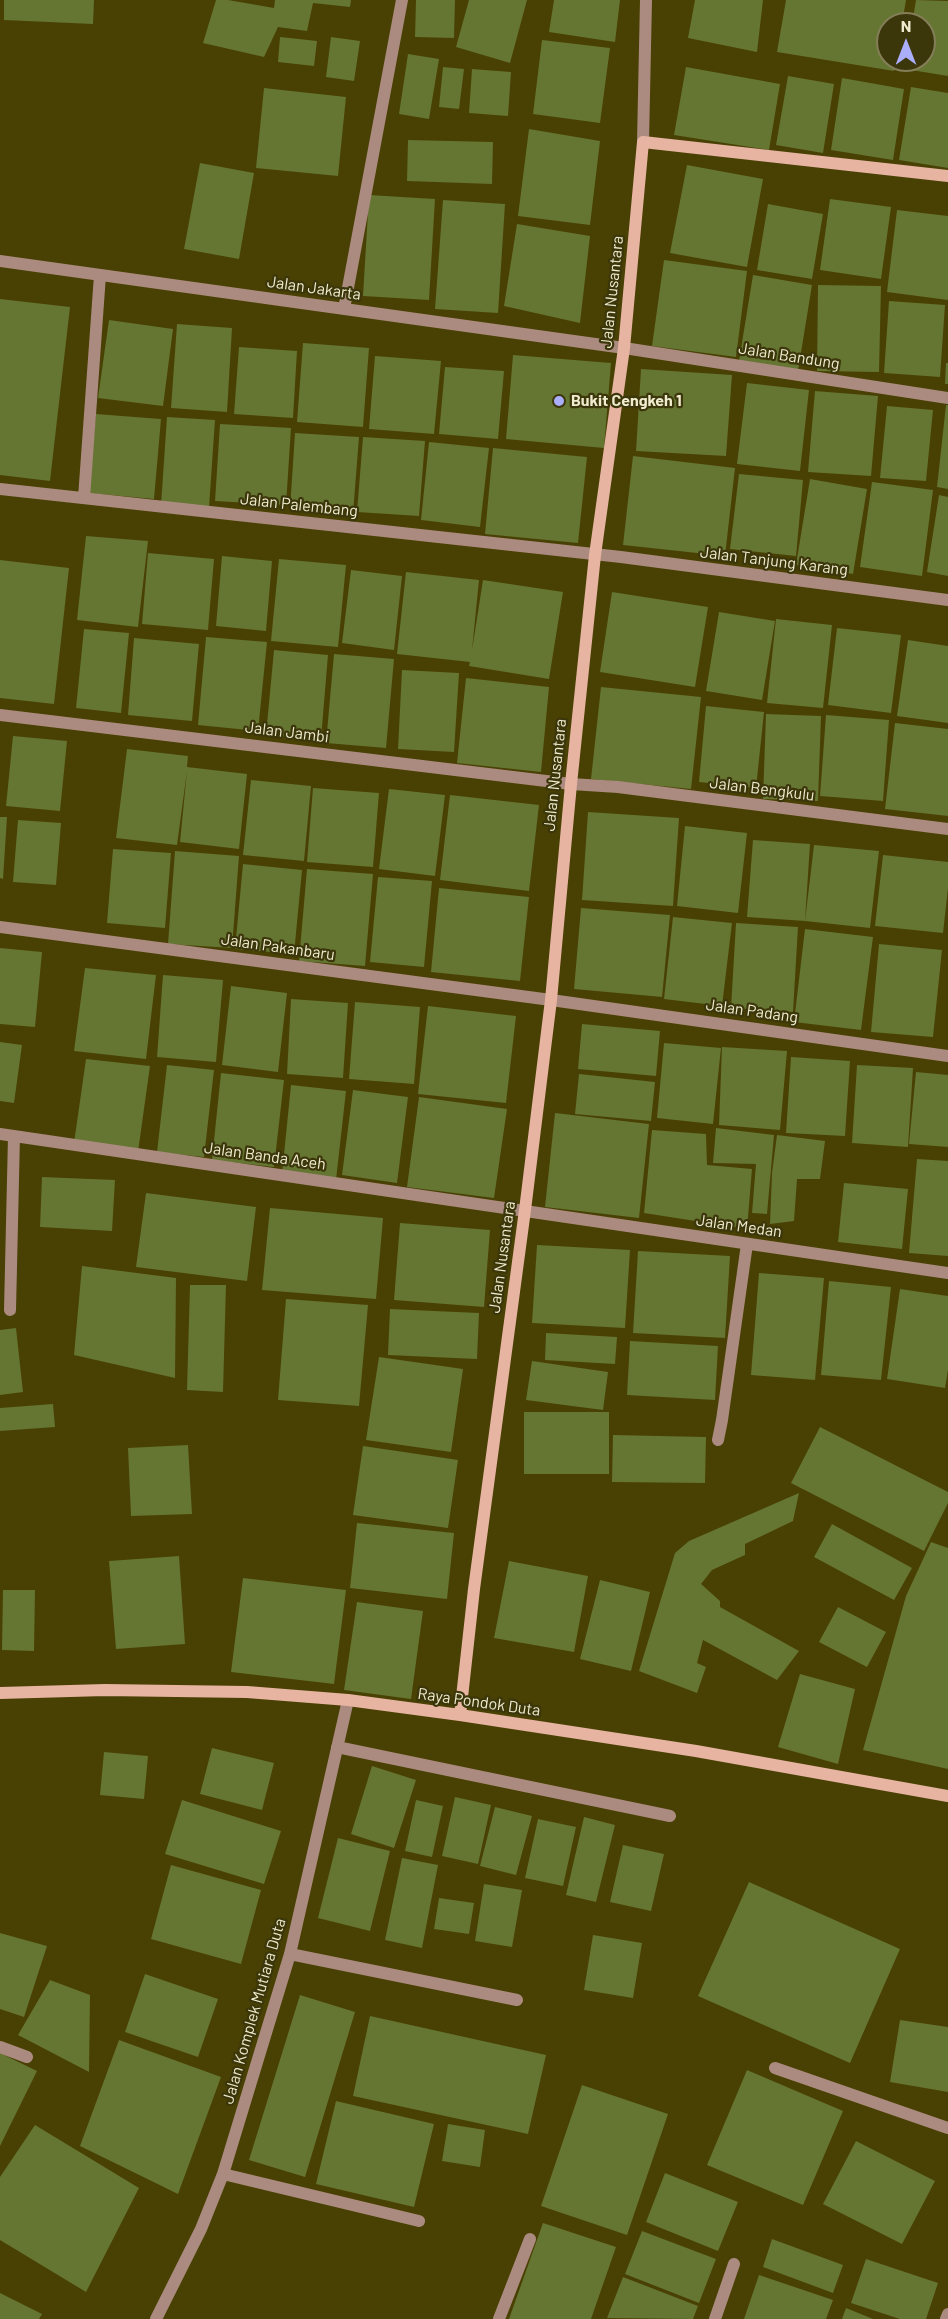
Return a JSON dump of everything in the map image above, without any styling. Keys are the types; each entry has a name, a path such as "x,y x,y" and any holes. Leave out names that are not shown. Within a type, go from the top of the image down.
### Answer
{"street":[{"path":"344,309 402,0"},
{"path":"646,0 643,142 948,176"},
{"name":"Jalan Nusantara","path":"460,1715 474,1589 551,1000 595,555 624,348 643,142"},
{"name":"Jalan Jakarta","path":"0,261 624,348"},
{"path":"84,498 100,275"},
{"name":"Jalan Bandung","path":"624,348 948,398"},
{"name":"Jalan Palembang","path":"0,489 595,555"},
{"name":"Jalan Tanjung Karang","path":"595,555 948,600"},
{"name":"Jalan Jambi","path":"0,715 571,784"},
{"name":"Jalan Bengkulu","path":"571,784 618,787 948,829"},
{"name":"Jalan Pakanbaru","path":"0,927 551,1000"},
{"name":"Jalan Padang","path":"551,1000 948,1056"},
{"name":"Jalan Banda Aceh","path":"0,1134 525,1210"},
{"path":"10,1310 14,1136"},
{"name":"Jalan Medan","path":"525,1210 948,1273"},
{"path":"718,1440 747,1244"},
{"name":"Raya Pondok Duta","path":"0,1693 105,1690 247,1692 348,1700 696,1751 948,1796"},
{"name":"Jalan Komplek Mutiara Duta","path":"156,2319 201,2229 223,2174 290,1954 348,1700"},
{"path":"337,1747 670,1816"},
{"path":"290,1954 517,2000"},
{"path":"0,2047 27,2056"},
{"path":"775,2068 948,2128"},
{"path":"223,2174 419,2221"},
{"path":"499,2319 530,2239"},
{"path":"715,2319 734,2264"},
{"path":"946,2319 948,2314"}],"building":[{"path":"4,0 94,0 93,24 4,20"},
{"path":"216,0 274,8 275,0 351,0 350,7 313,3 307,31 278,27 264,57 203,43"},
{"path":"416,0 455,0 454,38 415,37"},
{"path":"469,0 527,0 510,63 456,47"},
{"path":"554,0 620,0 615,42 549,32"},
{"path":"695,0 763,0 757,52 688,38"},
{"path":"786,0 906,0 904,12 876,12 876,68 777,52"},
{"path":"916,0 948,1 948,76 923,72 936,72 936,12 914,12"},
{"path":"280,37 317,41 314,66 278,62"},
{"path":"331,37 360,41 354,81 326,77"},
{"path":"542,40 610,48 600,123 533,114"},
{"path":"408,54 439,59 429,119 399,114"},
{"path":"443,67 464,69 459,109 439,107"},
{"path":"686,67 780,84 769,150 674,135"},
{"path":"472,69 511,72 508,116 469,113"},
{"path":"788,76 834,84 823,153 776,145"},
{"path":"842,78 904,89 893,160 831,150"},
{"path":"911,87 948,93 948,168 899,160"},
{"path":"264,88 346,97 338,176 256,168"},
{"path":"529,129 600,141 590,225 518,216"},
{"path":"408,140 493,142 492,184 407,181"},
{"path":"200,163 254,173 239,259 184,249"},
{"path":"687,165 763,179 747,267 670,253"},
{"path":"369,195 435,199 429,300 363,296"},
{"path":"830,199 891,207 881,279 820,270"},
{"path":"443,200 505,204 498,313 435,309"},
{"path":"768,204 823,214 812,279 757,270"},
{"path":"897,210 948,216 948,300 887,292"},
{"path":"517,224 590,236 580,323 504,306"},
{"path":"664,260 747,271 736,357 652,346"},
{"path":"753,275 812,285 798,371 739,361"},
{"path":"818,285 881,286 879,372 817,371"},
{"path":"0,299 70,307 50,481 0,475"},
{"path":"889,301 945,305 940,377 884,373"},
{"path":"109,320 173,329 163,406 98,398"},
{"path":"177,324 232,328 227,412 171,408"},
{"path":"303,343 369,348 363,427 297,422"},
{"path":"239,347 297,351 293,418 234,414"},
{"name":"Bukit Cengkeh 1","path":"513,355 611,363 604,448 506,439"},
{"path":"375,356 441,361 434,434 369,429"},
{"path":"946,363 948,363 948,384 945,384"},
{"path":"445,367 504,371 498,439 439,434"},
{"path":"641,369 732,375 726,456 636,451"},
{"path":"747,383 809,390 800,471 737,464"},
{"path":"815,391 878,396 871,476 808,472"},
{"path":"946,405 948,405 948,489 937,487"},
{"path":"887,406 933,410 926,481 880,478"},
{"path":"96,414 161,419 154,499 89,493"},
{"path":"167,417 215,420 209,508 161,505"},
{"path":"220,424 291,428 286,505 215,501"},
{"path":"295,433 359,437 353,514 290,509"},
{"path":"363,437 425,441 419,516 357,512"},
{"path":"429,442 489,448 480,527 421,520"},
{"path":"493,448 587,457 578,543 485,534"},
{"path":"633,456 735,468 725,556 623,545"},
{"path":"739,474 803,480 796,556 730,549"},
{"path":"810,479 867,489 853,574 796,565"},
{"path":"872,482 933,490 922,576 860,567"},
{"path":"939,495 948,497 948,576 927,572"},
{"path":"86,536 148,541 138,627 77,620"},
{"path":"148,553 214,559 208,630 142,624"},
{"path":"222,556 272,561 266,631 216,626"},
{"path":"279,559 346,565 338,647 271,641"},
{"path":"0,560 69,568 54,704 0,698"},
{"path":"351,570 402,576 394,650 342,643"},
{"path":"406,572 479,580 472,650 483,580 563,592 549,679 469,666 470,662 397,654"},
{"path":"612,592 708,607 695,687 600,672"},
{"path":"719,612 775,621 762,700 706,691"},
{"path":"776,619 832,625 823,708 767,703"},
{"path":"837,628 901,635 891,713 828,705"},
{"path":"84,629 129,633 121,713 76,708"},
{"path":"206,637 267,642 258,731 198,725"},
{"path":"134,638 199,644 192,721 128,715"},
{"path":"908,640 948,646 948,723 897,716"},
{"path":"274,650 328,655 321,739 266,735"},
{"path":"334,654 394,659 386,748 326,743"},
{"path":"402,670 459,673 454,752 398,749"},
{"path":"466,678 549,687 541,772 457,763"},
{"path":"601,687 701,697 691,789 591,779"},
{"path":"706,706 764,712 756,788 699,782"},
{"path":"766,714 821,716 818,801 763,799"},
{"path":"826,715 889,720 883,801 820,796"},
{"path":"895,723 948,729 948,816 885,809"},
{"path":"13,736 67,741 60,811 6,806"},
{"path":"127,749 188,756 187,767 247,774 239,849 180,842 187,771 177,845 116,838"},
{"path":"251,780 311,786 304,861 243,855"},
{"path":"313,788 379,793 373,867 307,862"},
{"path":"389,789 445,795 435,876 379,869"},
{"path":"450,795 539,805 529,891 440,880"},
{"path":"588,812 679,818 673,906 582,900"},
{"path":"0,817 7,817 3,879 0,878"},
{"path":"18,820 61,823 56,885 13,882"},
{"path":"685,826 747,833 738,913 677,906"},
{"path":"753,840 810,844 805,921 747,917"},
{"path":"814,845 879,851 870,928 805,921"},
{"path":"113,849 171,853 165,928 107,923"},
{"path":"175,851 239,856 232,948 168,944"},
{"path":"883,855 948,862 948,888 943,933 875,926"},
{"path":"243,864 302,870 294,954 235,949"},
{"path":"307,869 373,874 365,966 299,961"},
{"path":"378,877 432,881 424,967 370,962"},
{"path":"439,888 529,897 520,981 431,972"},
{"path":"581,908 670,915 662,997 574,989"},
{"path":"673,917 732,923 722,1006 664,999"},
{"path":"736,923 798,927 793,1012 731,1008"},
{"path":"805,929 873,937 861,1030 794,1022"},
{"path":"879,944 942,950 933,1037 871,1032"},
{"path":"0,948 42,952 35,1027 0,1024"},
{"path":"85,968 156,975 146,1059 74,1051"},
{"path":"163,975 223,980 216,1062 157,1057"},
{"path":"231,986 287,993 278,1072 222,1065"},
{"path":"291,999 348,1003 343,1078 287,1074"},
{"path":"355,1002 420,1007 414,1084 349,1079"},
{"path":"428,1006 516,1016 506,1103 418,1094"},
{"path":"582,1024 660,1031 656,1076 578,1069"},
{"path":"0,1042 22,1045 14,1103 0,1101"},
{"path":"664,1043 721,1048 713,1124 657,1118"},
{"path":"722,1047 787,1051 780,1130 719,1125"},
{"path":"791,1057 850,1061 845,1136 786,1133"},
{"path":"86,1059 150,1066 138,1152 74,1143"},
{"path":"167,1065 214,1070 204,1157 157,1152"},
{"path":"857,1065 913,1068 908,1147 852,1143"},
{"path":"916,1072 948,1075 948,1147 909,1144"},
{"path":"221,1073 284,1080 274,1167 212,1160"},
{"path":"579,1074 655,1082 651,1121 575,1114"},
{"path":"291,1085 346,1091 336,1180 282,1174"},
{"path":"353,1090 408,1097 397,1183 342,1175"},
{"path":"419,1097 507,1109 494,1198 407,1187"},
{"path":"555,1113 649,1124 639,1218 545,1207"},
{"path":"716,1128 774,1135 767,1214 752,1213 756,1164 713,1163"},
{"path":"652,1130 706,1134 707,1165 752,1169 747,1229 644,1213"},
{"path":"777,1135 825,1141 820,1179 797,1179 794,1221 770,1224 772,1173"},
{"path":"917,1159 948,1161 948,1256 909,1253"},
{"path":"42,1177 115,1180 112,1231 40,1227"},
{"path":"844,1183 908,1189 902,1249 838,1242"},
{"path":"146,1193 256,1207 247,1281 136,1267"},
{"path":"270,1208 383,1218 376,1299 262,1290"},
{"path":"400,1223 490,1230 484,1307 394,1300"},
{"path":"537,1245 630,1250 625,1328 532,1323"},
{"path":"638,1251 730,1256 725,1338 633,1333"},
{"path":"82,1266 176,1278 175,1378 74,1355"},
{"path":"759,1273 824,1278 815,1380 751,1375"},
{"path":"829,1281 891,1287 881,1380 821,1375"},
{"path":"190,1285 226,1285 223,1392 187,1390"},
{"path":"900,1289 948,1296 948,1370 945,1388 887,1379"},
{"path":"286,1299 368,1305 359,1406 278,1400"},
{"path":"390,1309 479,1313 477,1359 388,1355"},
{"path":"16,1328 23,1392 0,1395 0,1330"},
{"path":"546,1333 617,1337 615,1364 545,1360"},
{"path":"630,1341 718,1346 715,1400 627,1395"},
{"path":"379,1357 463,1369 451,1452 366,1440"},
{"path":"532,1361 608,1372 603,1410 526,1400"},
{"path":"53,1404 55,1427 0,1431 0,1408"},
{"path":"524,1412 609,1412 609,1474 524,1474"},
{"path":"820,1427 948,1492 948,1503 924,1551 791,1483"},
{"path":"613,1435 706,1437 705,1483 612,1482"},
{"path":"188,1445 192,1514 131,1516 128,1448"},
{"path":"363,1446 458,1460 448,1528 353,1515"},
{"path":"799,1493 793,1521 745,1544 745,1555 712,1570 701,1584 720,1601 720,1607 799,1651 777,1680 703,1640 697,1663 706,1667 697,1693 639,1671 675,1553 689,1541"},
{"path":"357,1523 454,1533 447,1599 350,1588"},
{"path":"832,1524 912,1568 894,1600 814,1557"},
{"path":"931,1542 948,1548 948,1769 863,1750 906,1596"},
{"path":"179,1556 185,1644 116,1649 109,1561"},
{"path":"509,1561 588,1576 574,1652 494,1638"},
{"path":"243,1578 346,1590 334,1684 231,1672"},
{"path":"600,1580 650,1592 631,1671 580,1659"},
{"path":"3,1590 35,1590 34,1651 2,1650"},
{"path":"357,1602 423,1611 411,1699 344,1690"},
{"path":"838,1607 886,1632 867,1667 819,1642"},
{"path":"800,1674 855,1689 838,1764 778,1747"},
{"path":"212,1748 274,1763 262,1810 200,1794"},
{"path":"104,1752 148,1756 144,1799 100,1795"},
{"path":"372,1766 416,1780 394,1848 351,1834"},
{"path":"455,1797 491,1805 478,1864 442,1856"},
{"path":"182,1800 281,1831 264,1884 165,1854"},
{"path":"416,1800 443,1806 432,1857 405,1851"},
{"path":"495,1807 532,1816 516,1875 480,1866"},
{"path":"584,1817 615,1825 596,1902 566,1895"},
{"path":"538,1819 576,1827 563,1886 525,1878"},
{"path":"338,1838 390,1851 370,1931 318,1918"},
{"path":"623,1845 664,1854 651,1911 610,1902"},
{"path":"402,1858 438,1865 422,1948 385,1940"},
{"path":"171,1865 261,1890 241,1964 151,1939"},
{"path":"749,1882 900,1949 850,2063 698,1996"},
{"path":"484,1884 522,1890 512,1947 475,1941"},
{"path":"439,1898 474,1903 469,1934 434,1929"},
{"path":"0,1933 47,1946 24,2017 0,2009"},
{"path":"593,1935 642,1943 633,1998 584,1990"},
{"path":"145,1974 218,1999 198,2057 125,2032"},
{"path":"50,1980 90,1995 89,2072 18,2035"},
{"path":"300,1995 355,2012 305,2177 249,2160"},
{"path":"370,2016 546,2055 528,2134 353,2096"},
{"path":"900,2020 948,2027 948,2092 890,2082"},
{"path":"119,2040 221,2077 178,2194 80,2146"},
{"path":"0,2053 37,2071 0,2146"},
{"path":"747,2070 843,2111 803,2205 707,2165"},
{"path":"582,2085 668,2114 627,2235 541,2206"},
{"path":"336,2101 434,2124 414,2207 316,2184"},
{"path":"448,2124 485,2130 480,2167 442,2161"},
{"path":"35,2125 139,2188 86,2292 0,2240 0,2177"},
{"path":"856,2141 935,2181 902,2244 823,2204"},
{"path":"665,2173 738,2202 718,2251 646,2222"},
{"path":"543,2223 616,2247 591,2319 509,2319"},
{"path":"642,2231 716,2259 699,2303 625,2274"},
{"path":"772,2239 843,2265 833,2293 763,2267"},
{"path":"866,2259 938,2283 926,2319 900,2319 851,2303"},
{"path":"759,2275 833,2300 826,2319 744,2319"},
{"path":"623,2277 698,2306 693,2319 607,2318"},
{"path":"0,2293 42,2314 39,2319 0,2319"},
{"path":"846,2308 873,2319 842,2319"}],"place":[{"name":"Bukit Cengkeh 1","path":"559,401"}]}
